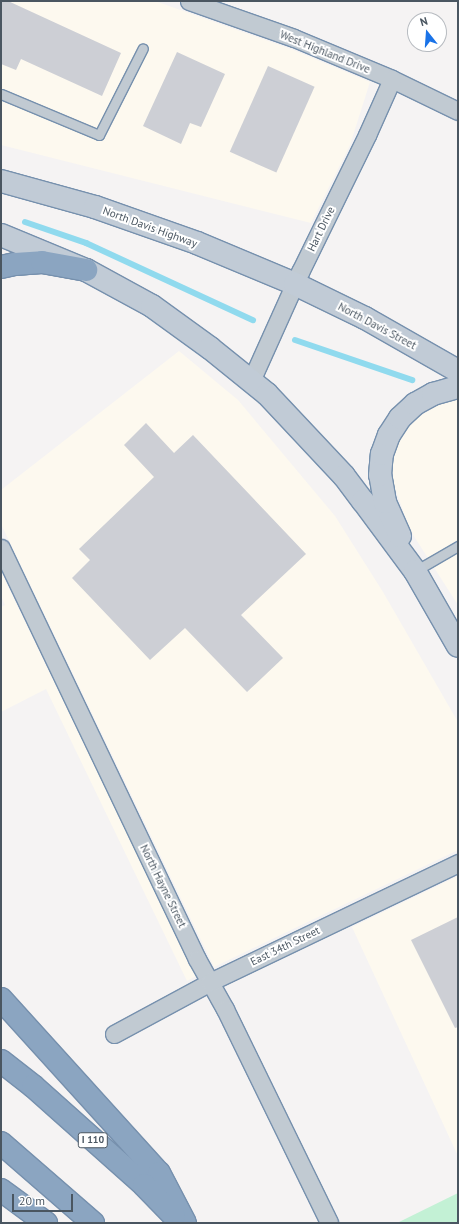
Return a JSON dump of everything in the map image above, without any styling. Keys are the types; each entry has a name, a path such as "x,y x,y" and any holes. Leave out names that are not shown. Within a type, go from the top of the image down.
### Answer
{"highway":[{"path":"1,267 15,264 42,262 86,270"},
{"path":"1,999 159,1173 185,1223"},
{"name":"I 110","path":"1,1061 33,1086 144,1186 181,1223"},
{"path":"1,1143 93,1223"},
{"path":"1,1190 46,1223"}],"main road":[{"name":"North Davis Highway","path":"1,181 95,207 151,226 295,284"},
{"path":"1,236 86,270 152,306 252,380 295,422 344,476 415,571"},
{"name":"North Davis Street","path":"295,284 365,318 458,370"},
{"path":"458,387 433,394 415,404 400,418 389,435 382,454 380,475 385,502 415,571 458,646"}],"street":[{"name":"West Highland Drive","path":"189,1 294,38 392,79 458,111"},
{"name":"Hart Drive","path":"252,380 295,284 367,136 392,79"},
{"name":"North Hayne Street","path":"1,548 210,982 329,1222"},
{"name":"East 34th Street","path":"114,1034 210,982 458,863"}],"lane":[{"path":"1,94 99,135 143,48"},
{"path":"415,571 458,546"}],"shaded area":[{"path":"1,1 155,1 291,49 370,82 350,145 311,223 1,145"},
{"path":"179,351 238,400 335,516 383,592 458,722 458,850 214,967 1,524 1,490"},
{"path":"458,399 458,605 410,530 390,474 392,458 398,441 408,427 422,414 437,405"},
{"path":"1,572 196,976 187,981 46,689 1,712 1,607 5,605 1,596"},
{"path":"458,876 458,1156 352,927"}],"green space":[{"path":"458,1193 458,1223 397,1223"}],"building":[{"path":"1,1 8,1 121,53 102,96 21,59 16,70 1,64"},
{"path":"177,52 225,74 201,127 190,123 181,144 143,126"},
{"path":"268,66 315,87 276,173 230,152"},
{"path":"146,423 174,453 193,435 306,554 241,615 283,658 247,692 185,628 150,660 72,578 90,560 79,549 154,477 124,445"},
{"path":"458,917 458,1027 455,1028 411,940"}],"waterway":[{"path":"25,222 86,243 253,320"},
{"path":"295,340 412,380"}]}
